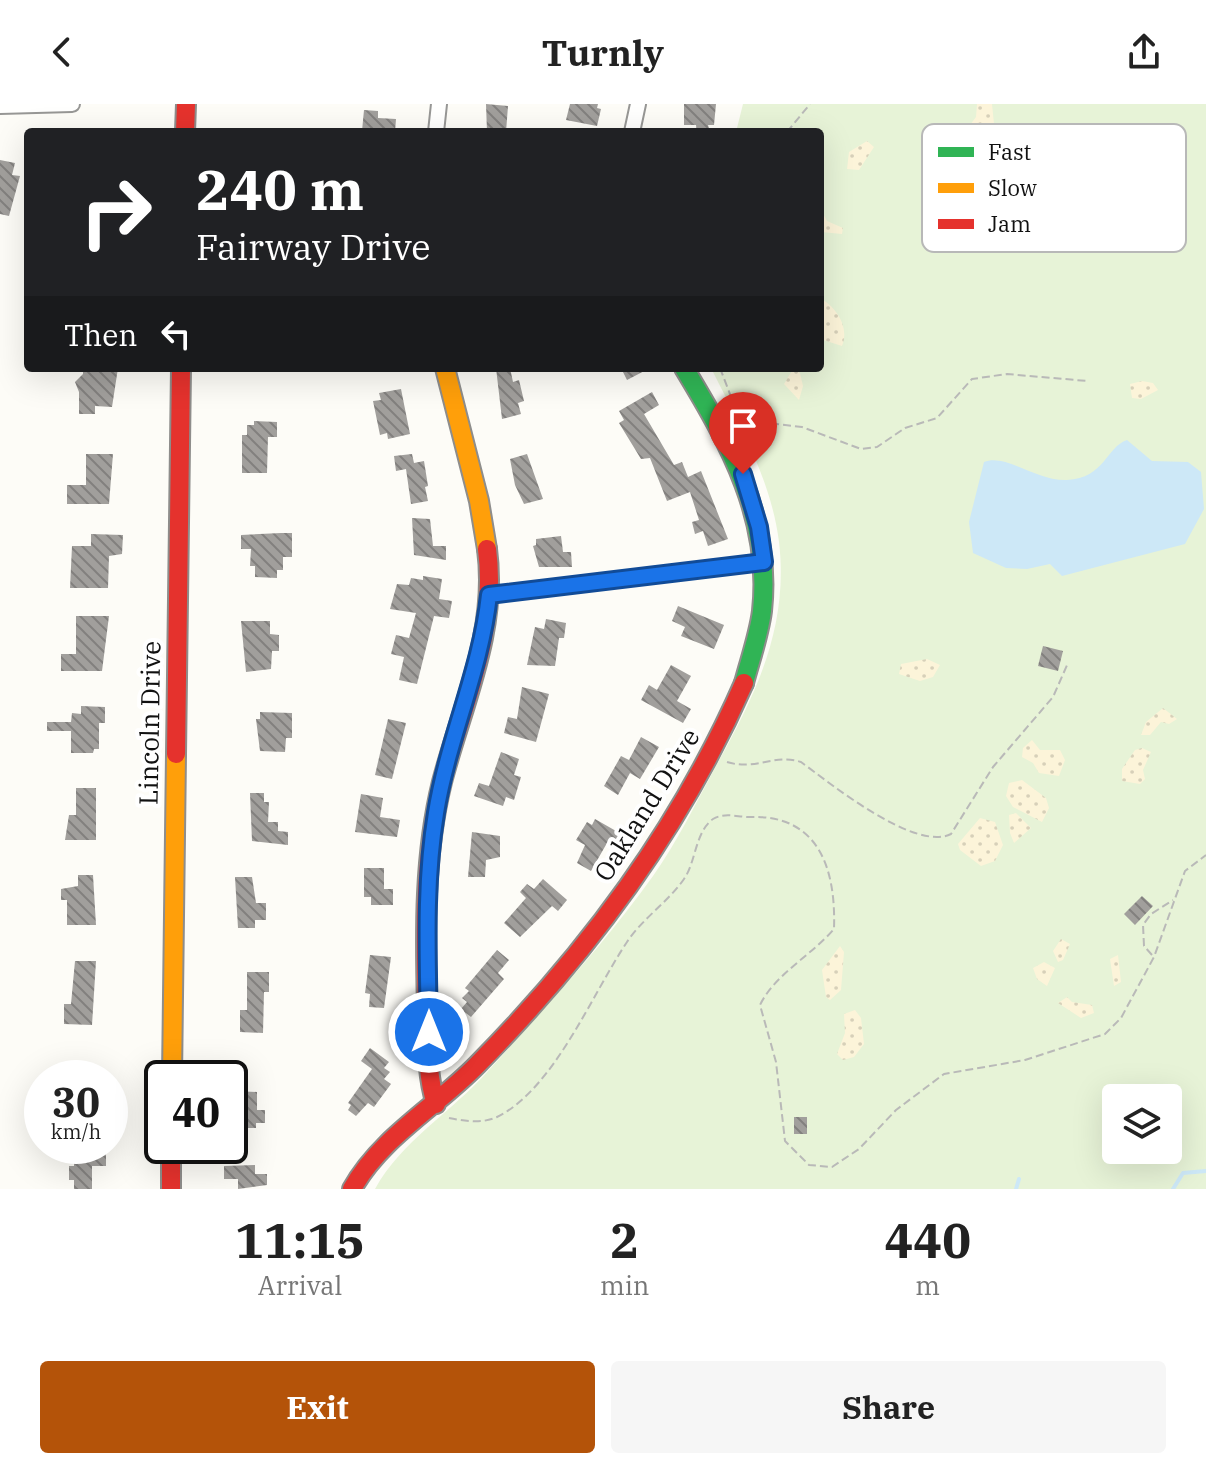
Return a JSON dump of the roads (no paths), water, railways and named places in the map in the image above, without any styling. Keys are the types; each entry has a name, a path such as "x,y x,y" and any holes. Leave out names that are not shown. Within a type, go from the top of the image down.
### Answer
{"street":[{"path":"0,106 72,104"},
{"path":"185,128 186,104"},
{"path":"436,128 439,104"},
{"path":"633,128 638,104"},
{"name":"Lincoln Drive","path":"172,1060 181,372"},
{"path":"433,1107 429,1083 431,850 441,788 476,671 489,595 480,519 446,372"},
{"name":"Oakland Drive","path":"352,1189 363,1168 433,1107 502,1037 618,901 661,842 712,753 751,670 763,609 764,562 759,527 743,474 686,372"},
{"path":"489,595 764,562"},
{"path":"171,1164 171,1189"}],"water":[{"path":"1127,440 1152,461 1188,462 1201,472 1204,509 1185,544 1062,576 1050,564 1027,569 1006,568 973,553 969,522 984,462 1002,461 1055,479 1080,478 1097,468"}],"waterway":[{"path":"1173,1189 1183,1173 1206,1171"},
{"path":"1016,1189 1019,1179"}]}
